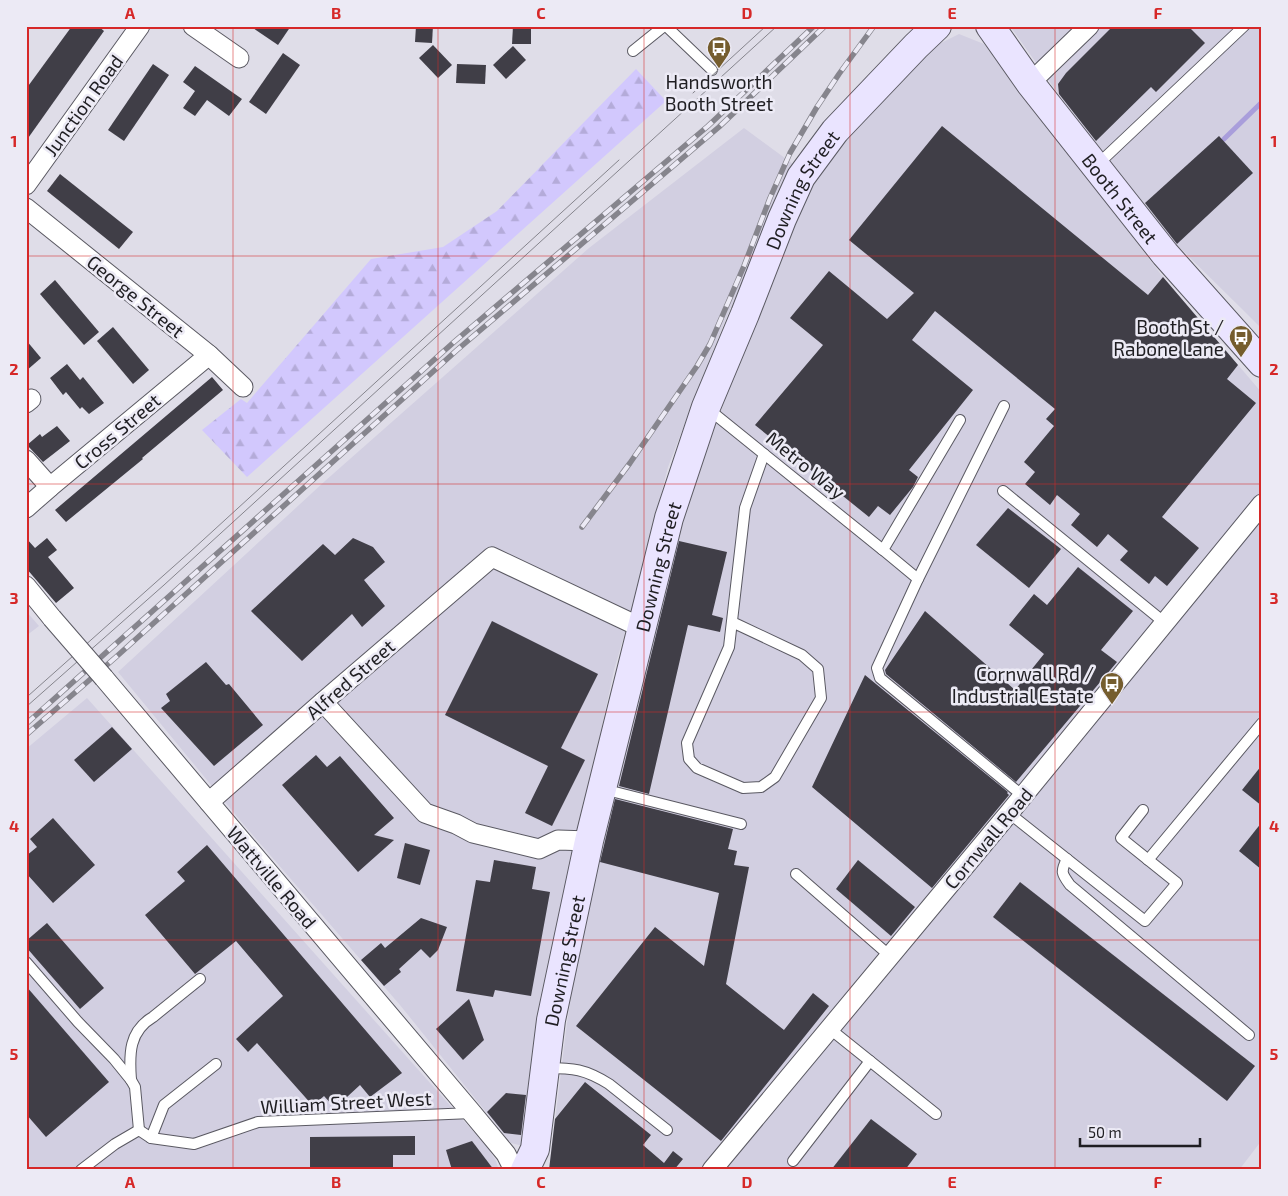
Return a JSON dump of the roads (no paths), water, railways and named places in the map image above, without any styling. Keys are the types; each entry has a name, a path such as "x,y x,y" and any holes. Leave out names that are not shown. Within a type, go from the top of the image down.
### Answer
{"street":[{"name":"Junction Road","path":"26,184 140,26"},
{"path":"193,26 239,58"},
{"name":"Downing Street","path":"525,1170 535,1149 551,1020 589,841 669,518 706,408 750,317 782,219 801,177 835,131 937,26"},
{"name":"Booth Street","path":"990,26 1030,83 1166,254 1262,363"},
{"path":"1030,83 1089,26"},
{"name":"George Street","path":"26,208 209,355 243,387"},
{"name":"Cross Street","path":"26,508 209,355"},
{"path":"26,460 50,487"},
{"name":"Cornwall Road","path":"712,1170 1009,813 1262,504"},
{"name":"Alfred Street","path":"209,802 492,557 642,628"},
{"name":"Wattville Road","path":"26,586 472,1113 506,1154 514,1170"},
{"path":"323,702 425,813 456,824 473,834 539,849 558,840 589,841"}],"lane":[{"path":"633,51 665,26 712,70"},
{"path":"1096,166 1244,26"},
{"path":"1004,406 918,579 877,668 880,678 1023,796"},
{"name":"Metro Way","path":"706,408 918,579"},
{"path":"883,550 960,420"},
{"path":"732,622 802,655 818,669 821,698 775,777 761,787 743,788 697,768 689,759 687,743 729,647 745,508 764,454"},
{"path":"1003,491 1165,623"},
{"path":"1148,860 1262,723"},
{"path":"602,789 741,824"},
{"path":"1009,813 1145,921 1177,883 1120,838 1143,810"},
{"path":"1067,859 1062,871 1070,885 1249,1035"},
{"path":"796,874 890,956"},
{"path":"26,962 131,1080 135,1087 139,1130"},
{"path":"131,1080 129,1060 137,1031 146,1021 200,979"},
{"path":"830,1029 936,1114"},
{"path":"792,1160 870,1061"},
{"path":"139,1130 151,1138 164,1105 216,1064"},
{"path":"546,1068 570,1068 599,1078 667,1130"},
{"name":"William Street West","path":"151,1138 194,1144 258,1122 472,1113"},
{"path":"81,1170 115,1144 139,1130"}],"waterway":[{"path":"1224,139 1262,102"}],"tram line":[{"path":"693,93 766,26"},
{"path":"26,707 164,585 777,26"},
{"path":"28,696 191,551 619,160"}],"railway":[{"path":"26,724 454,342 708,126 814,26"},
{"path":"26,735 116,657 457,350 719,127 825,26"},
{"path":"582,527 630,463 710,344 790,153 817,107 874,26"}],"place":[{"name":"Handsworth Booth Street","path":"719,69"},
{"name":"Booth St / Rabone Lane","path":"1241,358"},
{"name":"Cornwall Rd / Industrial Estate","path":"1112,705"}]}
